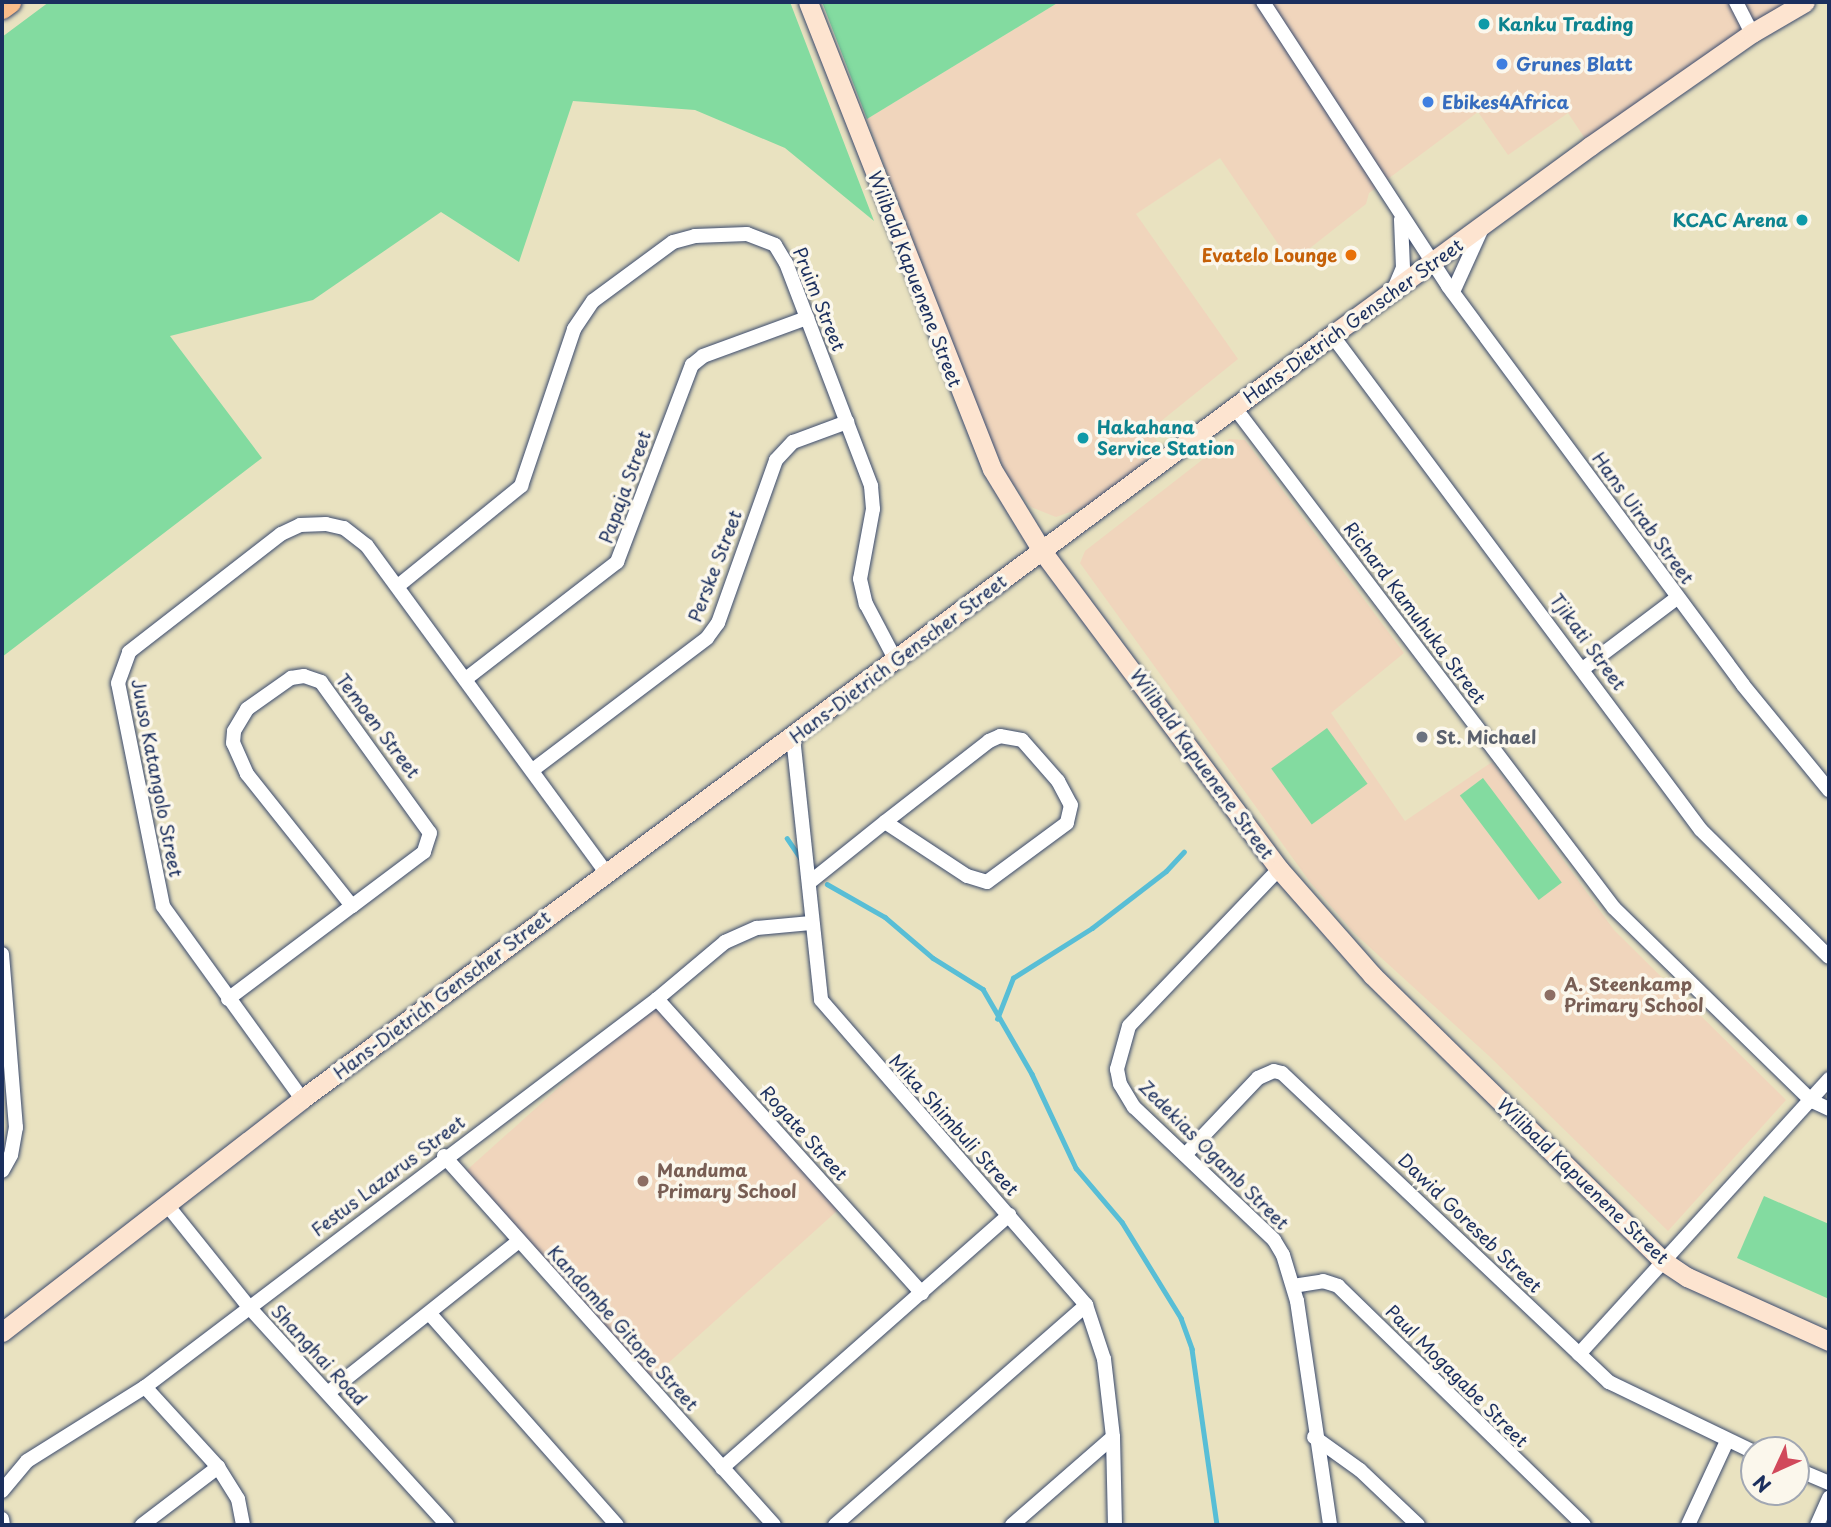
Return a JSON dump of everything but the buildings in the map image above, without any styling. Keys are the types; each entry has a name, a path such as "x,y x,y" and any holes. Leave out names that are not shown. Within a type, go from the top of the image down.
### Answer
{"highway":[{"path":"2,7 9,2"}],"street":[{"name":"Wilibald Kapuenene Street","path":"808,2 973,432 1042,551 1279,870 1371,975 1663,1261 1687,1277 1829,1341"},
{"name":"Hans Uirab Street","path":"1263,2 1432,263 1677,598 1829,790"},
{"path":"1736,2 1752,33"},
{"name":"Hans-Dietrich Genscher Street","path":"2,1332 168,1206 302,1099 1332,335 1752,33 1805,2"},
{"path":"1394,290 1402,268 1401,216"},
{"path":"1453,292 1484,224"},
{"name":"Pruim Street","path":"398,586 521,486 578,320 593,301 645,258 695,236 747,234 765,240 782,255 873,498 859,567 862,592 896,661"},
{"name":"Papaja Street","path":"467,678 617,562 692,365 703,356 807,318"},
{"name":"Tjikati Street","path":"1332,335 1584,668 1701,830 1829,957"},
{"name":"Richard Kamuhuka Street","path":"1235,408 1614,908 1812,1101 1829,1109"},
{"name":"Perske Street","path":"534,769 707,638 718,623 776,460 793,442 846,422"},
{"name":"Juuso Katangolo Street","path":"302,1099 174,927 159,895 119,698 118,671 139,643 281,534 300,525 327,524 356,535 467,678 606,873"},
{"path":"1584,668 1677,598"},
{"name":"Temoen Street","path":"228,999 352,906 424,852 430,833 321,682 297,676 247,709 234,731 233,743 247,774 352,906"},
{"path":"810,882 885,822 1000,736 1023,740 1058,780 1071,804 1068,823 987,882 967,876 885,822"},
{"name":"Mika Shimbuli Street","path":"793,737 810,882 818,989 827,1010 1086,1305 1104,1359 1113,1437 1115,1525"},
{"name":"Zedekias Ogamb Street","path":"1279,870 1129,1026 1119,1048 1117,1069 1125,1096 1274,1240 1293,1286 1329,1525"},
{"name":"Festus Lazarus Street","path":"2,1490 27,1461 145,1387 444,1156 657,999 734,937 757,929 811,923"},
{"path":"2,954 6,1088 15,1143 2,1171"},
{"name":"Rogate Street","path":"657,999 922,1293"},
{"name":"Dawid Goreseb Street","path":"1185,1155 1258,1078 1274,1071 1282,1073 1609,1382 1740,1446"},
{"path":"1579,1354 1812,1101 1829,1079"},
{"name":"Kandombe Gitope Street","path":"444,1156 774,1525"},
{"name":"Shanghai Road","path":"168,1206 248,1306 329,1392 447,1525"},
{"path":"722,1468 1009,1215"},
{"path":"329,1392 519,1241"},
{"name":"Paul Mogagabe Street","path":"1293,1286 1323,1281 1338,1286 1584,1525"},
{"path":"835,1525 1086,1305"},
{"path":"430,1314 617,1525"},
{"path":"145,1387 218,1467 238,1499 243,1525"},
{"path":"1012,1525 1113,1437"},
{"path":"1314,1437 1360,1470 1418,1525"},
{"path":"1688,1525 1727,1441"},
{"path":"142,1525 218,1467"},
{"path":"1810,1475 1829,1483"},
{"path":"1816,1525 1829,1498"},
{"path":"2,1519 3,1525"}],"shaded area":[{"path":"1059,2 1805,2 1590,146 1568,113 1508,155 1478,112 1369,193 1366,204 1291,263 1220,158 1136,214 1238,359 1150,430 1160,446 1127,477 1093,504 1056,517 1031,507 1008,477 988,434 867,119"},
{"path":"1229,439 1245,440 1404,653 1331,713 1405,821 1492,762 1614,930 1786,1100 1668,1231 1489,1056 1354,933 1310,882 1080,563 1085,551"},
{"name":"Manduma Primary School","path":"657,999 843,1206 646,1383 460,1176"}],"green space":[{"path":"49,2 790,2 874,221 785,148 695,110 573,101 519,262 441,212 313,300 170,336 262,458 2,657 2,37"},
{"path":"822,2 1059,2 867,119"},
{"path":"1327,728 1368,784 1312,824 1271,769"},
{"path":"1483,778 1562,883 1539,900 1460,795"},
{"path":"1764,1196 1829,1224 1829,1299 1737,1258"}],"waterway":[{"path":"787,838 802,860"},
{"path":"997,1019 1013,978 1092,928 1166,871 1184,852"},
{"path":"827,884 885,917 933,958 983,989 1032,1074 1076,1168 1122,1222 1181,1318 1192,1349 1217,1525"}],"place":[{"name":"Kanku Trading","path":"1484,24"},
{"name":"Grunes Blatt","path":"1502,64"},
{"name":"Ebikes4Africa","path":"1428,102"},
{"name":"KCAC Arena","path":"1802,220"},
{"name":"Evatelo Lounge","path":"1351,255"},
{"name":"Hakahana Service Station","path":"1083,438"},
{"name":"St. Michael","path":"1422,737"},
{"name":"A. Steenkamp Primary School","path":"1550,995"},
{"name":"Manduma Primary School","path":"643,1181"}]}
